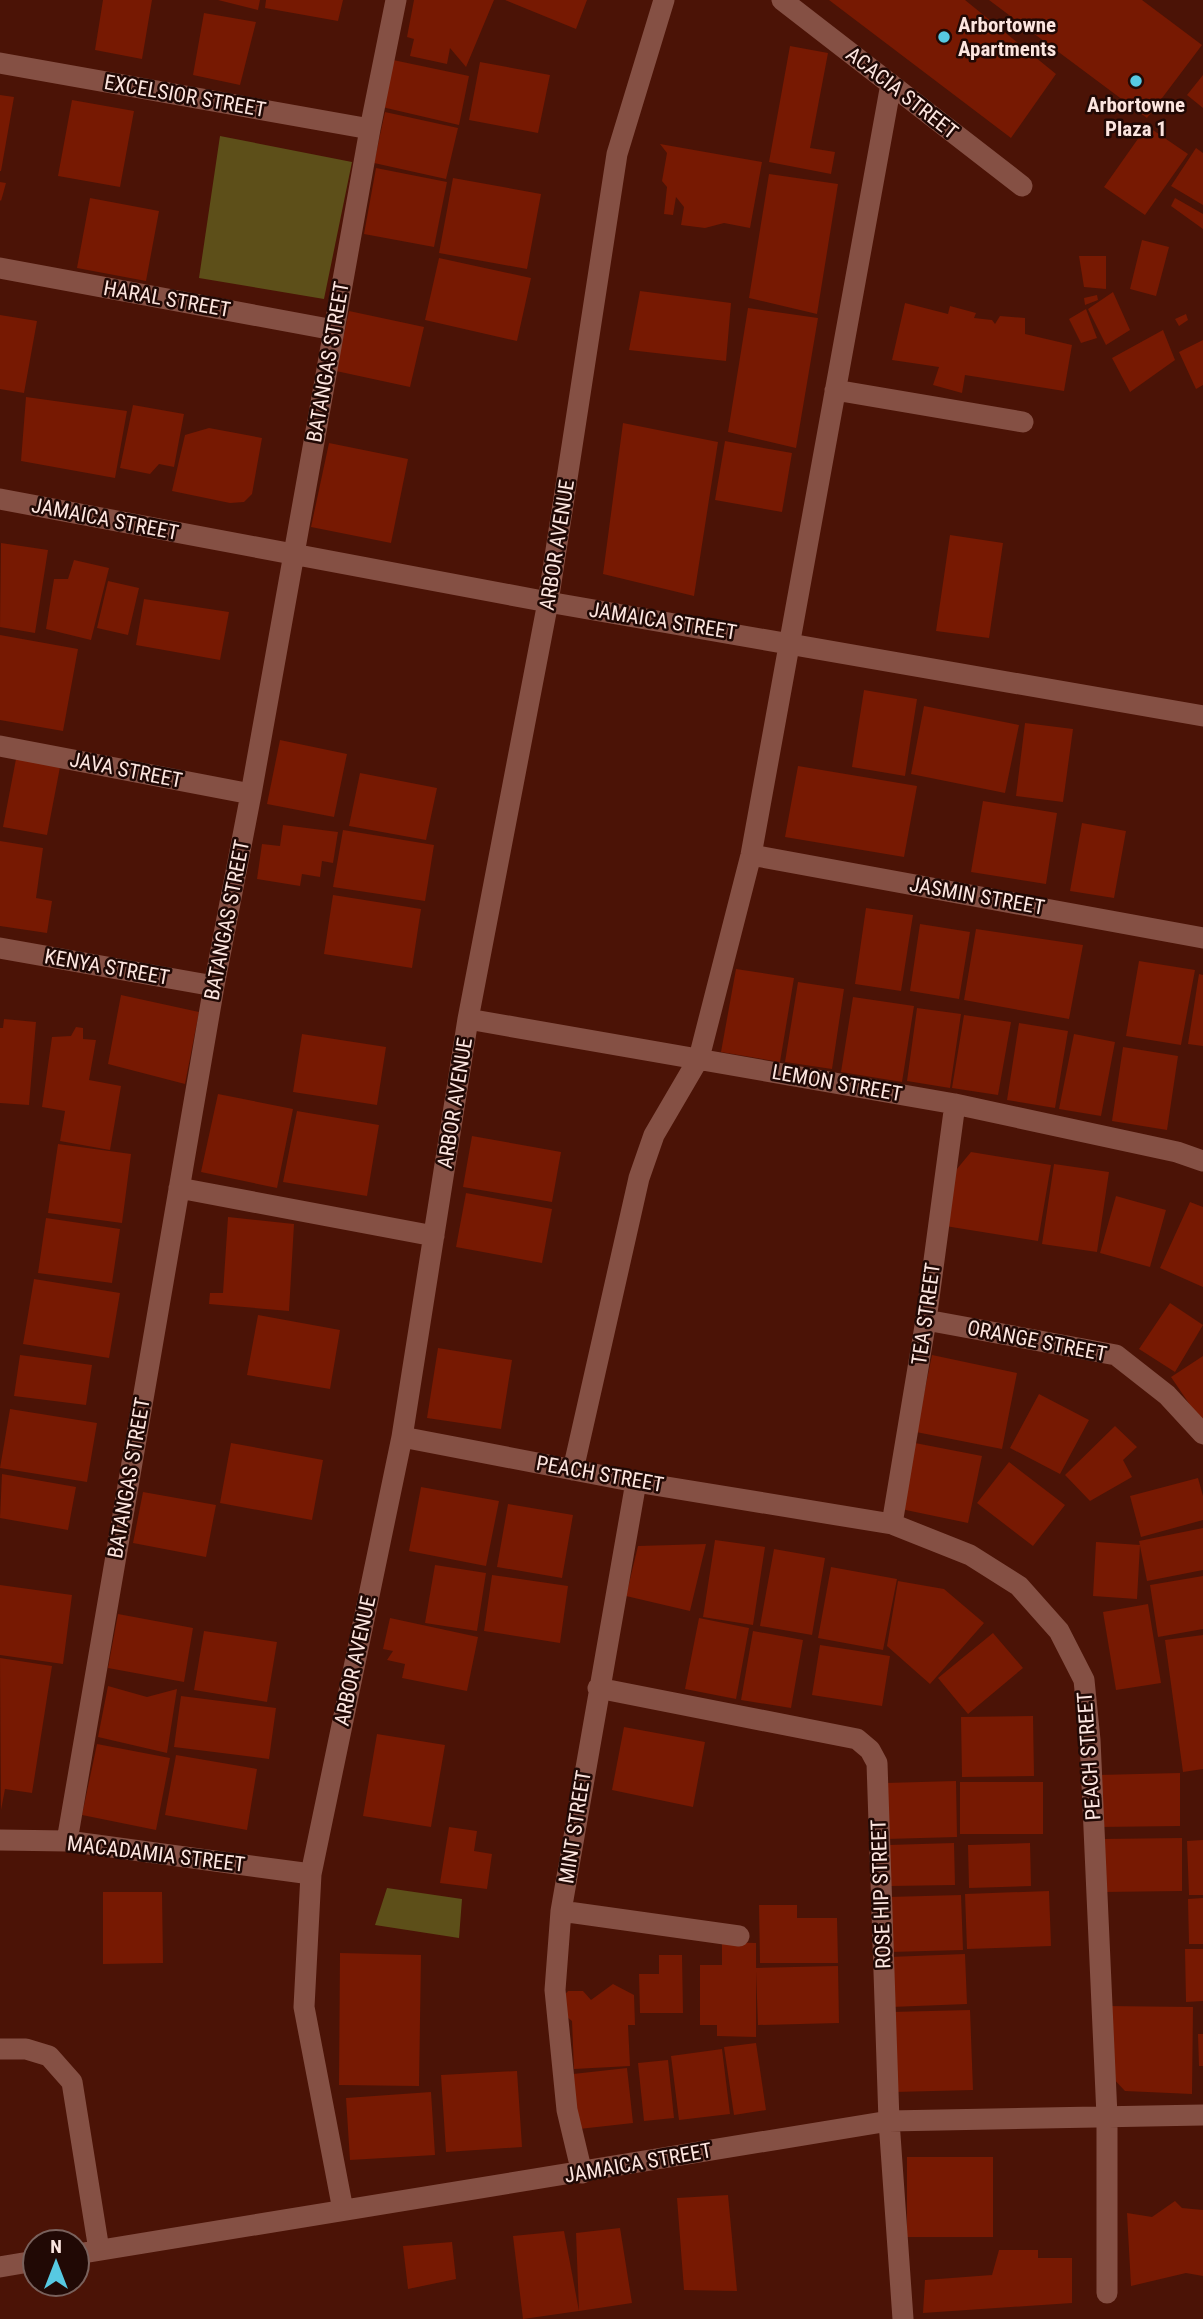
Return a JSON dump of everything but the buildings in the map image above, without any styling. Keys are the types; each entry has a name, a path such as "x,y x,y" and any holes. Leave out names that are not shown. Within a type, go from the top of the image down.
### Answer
{"street":[{"name":"BATANGAS STREET","path":"67,1841 214,986 295,555 370,129 396,0"},
{"name":"ARBOR AVENUE","path":"343,2210 304,2007 311,1874 402,1437 468,1019 548,602 617,155 664,0"},
{"name":"ACACIA STREET","path":"782,0 1023,186"},
{"name":"EXCELSIOR STREET","path":"0,63 370,129"},
{"path":"573,1469 639,1178 654,1135 699,1058 751,855 891,84"},
{"name":"HARAL STREET","path":"0,268 334,330"},
{"path":"835,390 1023,422"},
{"name":"JAMAICA STREET","path":"0,499 548,602 1203,716"},
{"name":"JAVA STREET","path":"0,746 251,794"},
{"name":"JASMIN STREET","path":"751,855 1203,938"},
{"name":"KENYA STREET","path":"0,948 214,986"},
{"name":"LEMON STREET","path":"468,1019 955,1104 1165,1149 1203,1161"},
{"name":"TEA STREET","path":"892,1524 926,1320 955,1104"},
{"path":"179,1188 434,1236"},
{"name":"ORANGE STREET","path":"926,1320 1116,1355 1167,1395 1203,1434"},
{"name":"PEACH STREET","path":"402,1437 636,1482 892,1524 970,1555 1019,1586 1059,1631 1084,1680 1090,1740 1107,2116 1107,2293"},
{"name":"MINT STREET","path":"582,2173 567,2110 555,1990 561,1911 636,1482"},
{"name":"ROSE HIP STREET","path":"598,1688 857,1739 870,1750 877,1763 889,2121 903,2319"},
{"name":"MACADAMIA STREET","path":"0,1840 67,1841 311,1874"},
{"path":"561,1911 739,1936"},
{"path":"0,2049 26,2049 49,2056 72,2082 99,2250"},
{"name":"JAMAICA STREET","path":"91,2251 889,2121 1203,2115"},
{"path":"0,2267 21,2263"}],"shaded area":[{"path":"220,136 352,162 324,299 199,278"},
{"path":"387,1888 462,1899 459,1938 375,1925"}],"place":[{"name":"Arbortowne Apartments","path":"944,37"},
{"name":"Arbortowne Plaza 1","path":"1136,81"}]}
